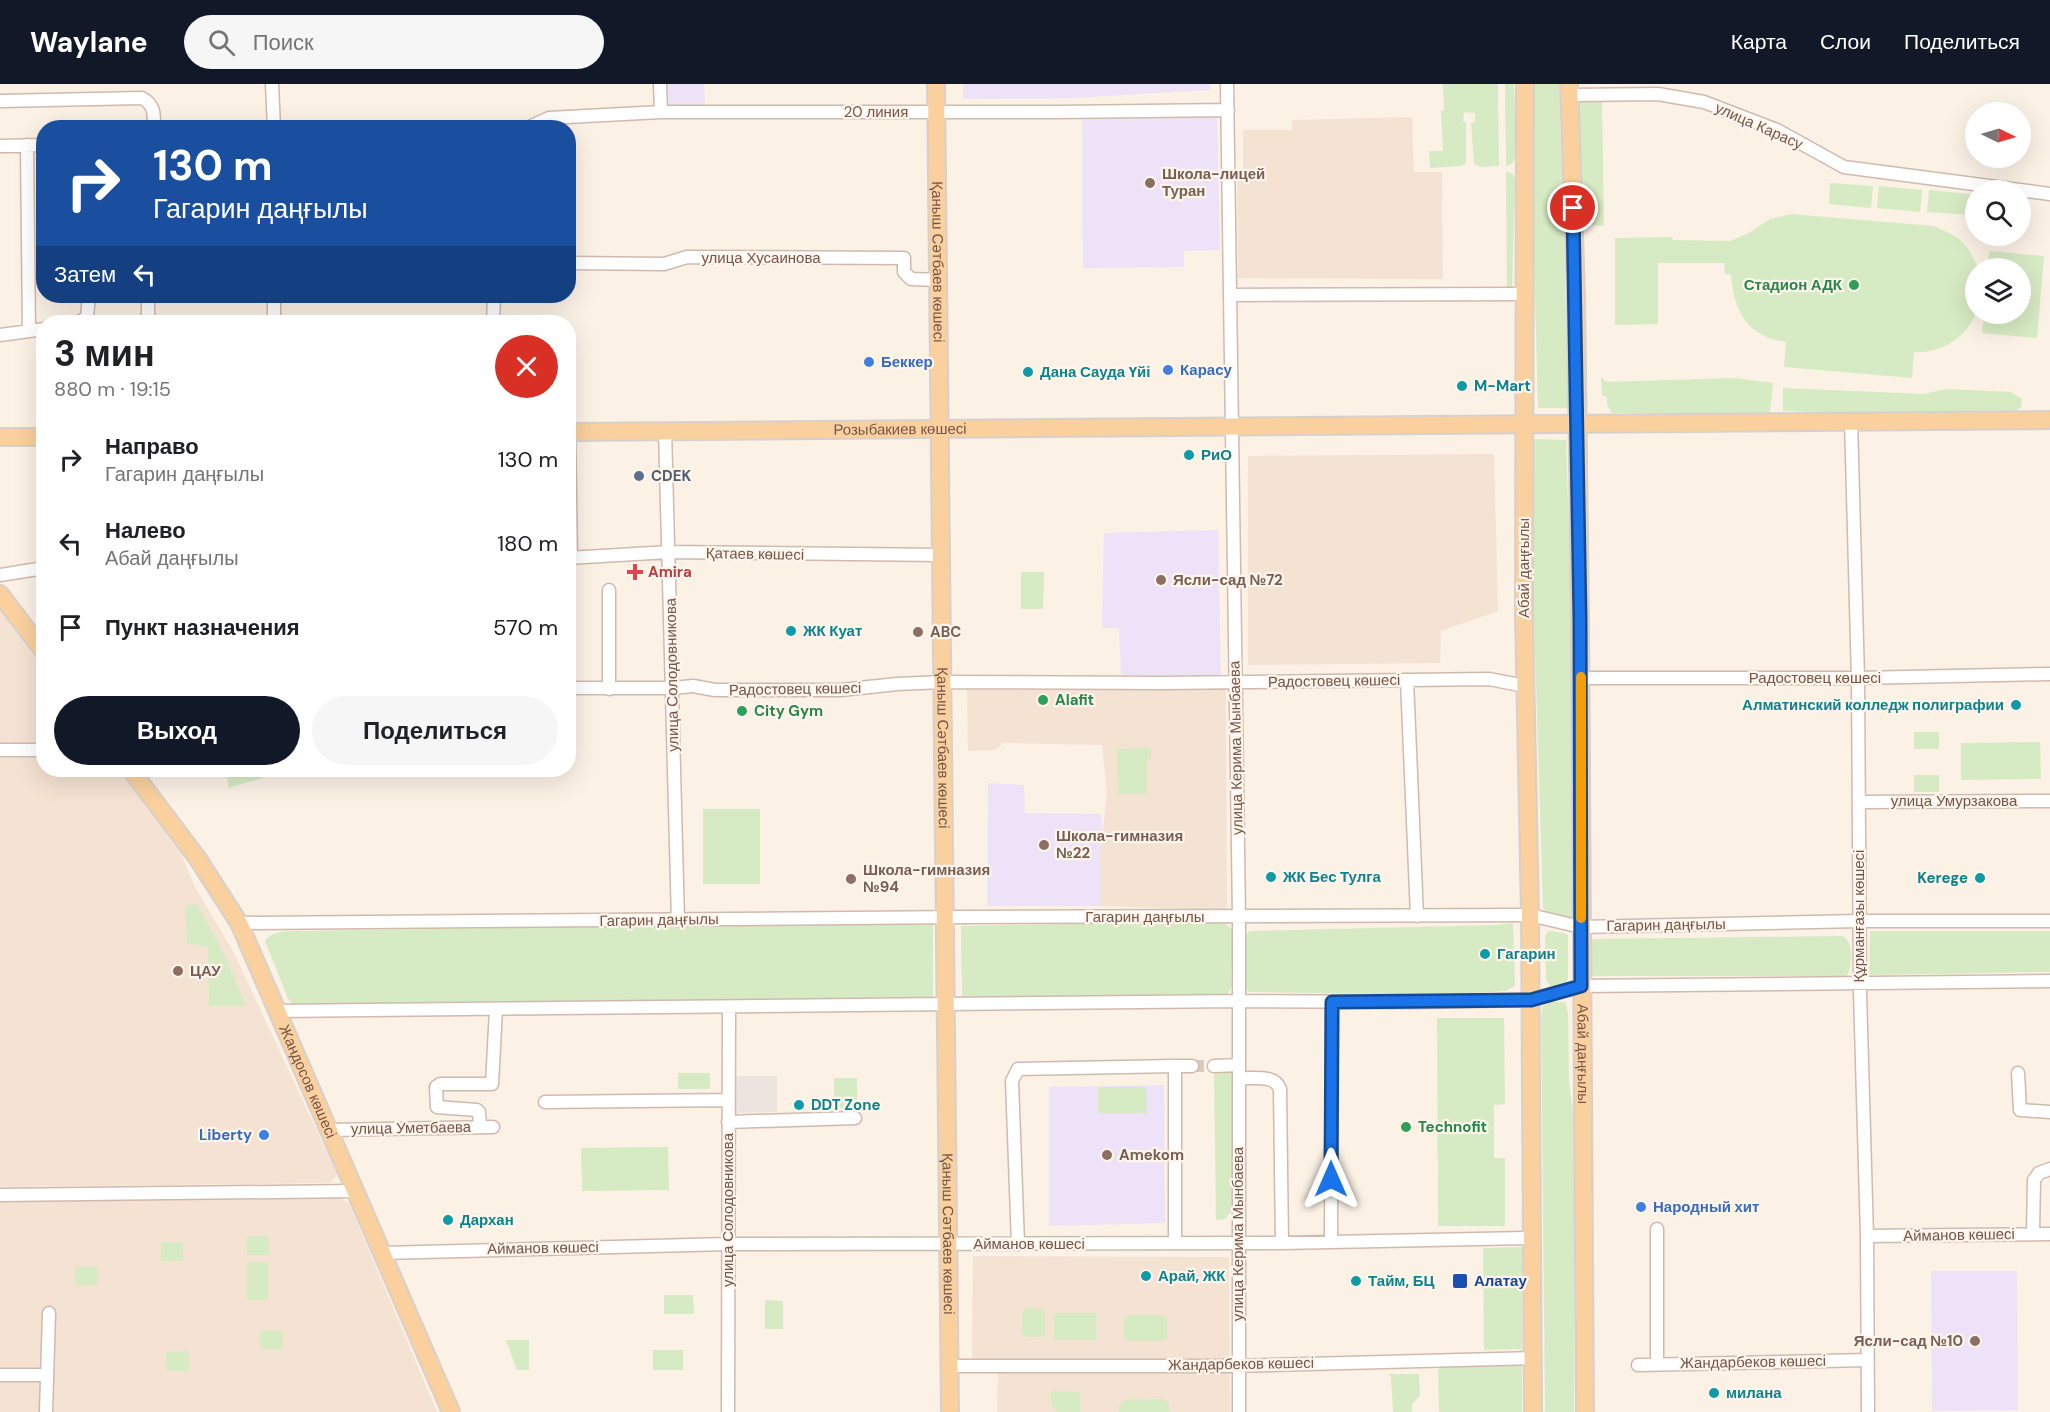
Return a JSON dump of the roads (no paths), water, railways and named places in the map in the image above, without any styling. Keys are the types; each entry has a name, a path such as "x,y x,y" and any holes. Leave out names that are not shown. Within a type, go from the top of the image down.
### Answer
{"main road":[{"name":"Қаныш Сәтбаев көшесі","path":"936,84 950,1412"},
{"name":"Абай даңғылы","path":"1525,84 1525,686 1531,1000 1533,1412"},
{"name":"Абай даңғылы","path":"1570,90 1576,296 1581,678 1585,1412"},
{"path":"1524,424 2050,420"},
{"name":"Розыбакиев көшесі","path":"576,432 1524,424"},
{"path":"0,437 36,437"},
{"path":"0,594 36,641"},
{"name":"Жандосов көшесі","path":"136,777 198,859 239,923 451,1412"}],"street":[{"path":"272,84 274,120"},
{"path":"660,84 661,111"},
{"name":"улица Керима Мынбаева","path":"1227,84 1239,917 1239,1412"},
{"name":"улица Карасу","path":"1570,90 1658,94 1704,102 1777,130 1844,168 2050,194"},
{"path":"0,101 142,98 150,102 154,110 154,120"},
{"name":"20 линия","path":"545,120 661,111 1228,110"},
{"path":"0,146 36,145"},
{"path":"27,146 29,331"},
{"name":"улица Хусаинова","path":"576,263 664,264 687,257 904,258 904,272 911,279 938,280"},
{"path":"1231,295 1524,294"},
{"path":"0,335 36,330"},
{"name":"Құрманғазы көшесі","path":"1851,420 1858,678 1859,921 1867,1236 1868,1412"},
{"name":"улица Солодовникова","path":"665,430 678,920"},
{"name":"Қатаев көшесі","path":"576,558 669,552 942,555"},
{"path":"0,575 36,569"},
{"path":"609,590 609,689"},
{"name":"Радостовец көшесі","path":"1581,678 1858,678 2050,674"},
{"name":"Радостовец көшесі","path":"576,688 693,686 715,690 841,690 943,682 1234,683 1489,679 1525,686"},
{"path":"1407,680 1417,916"},
{"path":"0,750 36,750"},
{"name":"улица Умурзакова","path":"1859,802 2050,801"},
{"name":"Гагарин даңғылы","path":"239,923 1530,915 1581,927 1859,921 2050,921"},
{"path":"277,1011 1531,1000 1581,986 2050,981"},
{"path":"1331,1242 1332,1002"},
{"name":"улица Солодовникова","path":"728,1412 729,1007"},
{"name":"улица Уметбаева","path":"329,1130 486,1127 477,1110 437,1107 436,1087 440,1084 492,1084 496,1009"},
{"path":"1214,1066 1239,1065"},
{"path":"1175,1066 1175,1243"},
{"path":"1018,1244 1011,1081 1018,1069 1192,1066"},
{"path":"2018,1073 2020,1110 2050,1112"},
{"path":"1239,1078 1273,1079 1278,1082 1280,1089 1282,1243"},
{"path":"545,1102 728,1100"},
{"path":"728,1122 855,1118"},
{"path":"2033,1234 2034,1180 2039,1173 2050,1169"},
{"path":"0,1195 356,1191"},
{"path":"1657,1229 1657,1364"},
{"name":"Айманов көшесі","path":"1867,1236 2050,1234"},
{"name":"Айманов көшесі","path":"383,1253 728,1244 1282,1243 1532,1238"},
{"path":"46,1412 49,1313"},
{"name":"Жандарбеков көшесі","path":"950,1366 1238,1366 1533,1358"},
{"name":"Жандарбеков көшесі","path":"1638,1365 1868,1360"},
{"path":"0,1375 47,1375"}],"tunnel":[{"path":"1192,1066 1214,1066"}],"place":[{"name":"Школа-лицей Туран","path":"1150,183"},
{"name":"Стадион АДК","path":"1854,285"},
{"name":"Беккер","path":"869,362"},
{"name":"Карасу","path":"1168,370"},
{"name":"Дана Сауда Үйі","path":"1028,372"},
{"name":"M-Mart","path":"1462,386"},
{"name":"РиО","path":"1189,455"},
{"name":"CDEK","path":"639,476"},
{"name":"Amira","path":"635,572"},
{"name":"Ясли-сад №72","path":"1161,580"},
{"name":"ЖК Куат","path":"791,631"},
{"name":"ABC","path":"918,632"},
{"name":"Alafit","path":"1043,700"},
{"name":"Алматинский колледж полиграфии","path":"2016,705"},
{"name":"City Gym","path":"742,711"},
{"name":"Школа-гимназия №22","path":"1044,845"},
{"name":"ЖК Бес Тулга","path":"1271,877"},
{"name":"Kerege","path":"1980,878"},
{"name":"Школа-гимназия №94","path":"851,879"},
{"name":"Гагарин","path":"1485,954"},
{"name":"ЦАУ","path":"178,971"},
{"name":"DDT Zone","path":"799,1105"},
{"name":"Technofit","path":"1406,1127"},
{"name":"Liberty","path":"264,1135"},
{"name":"Amekom","path":"1107,1155"},
{"name":"Народный хит","path":"1641,1207"},
{"name":"Дархан","path":"448,1220"},
{"name":"Арай, ЖК","path":"1146,1276"},
{"name":"Тайм, БЦ","path":"1356,1281"},
{"name":"Алатау","path":"1460,1281"},
{"name":"Ясли-сад №10","path":"1975,1341"},
{"name":"милана","path":"1714,1393"}]}
